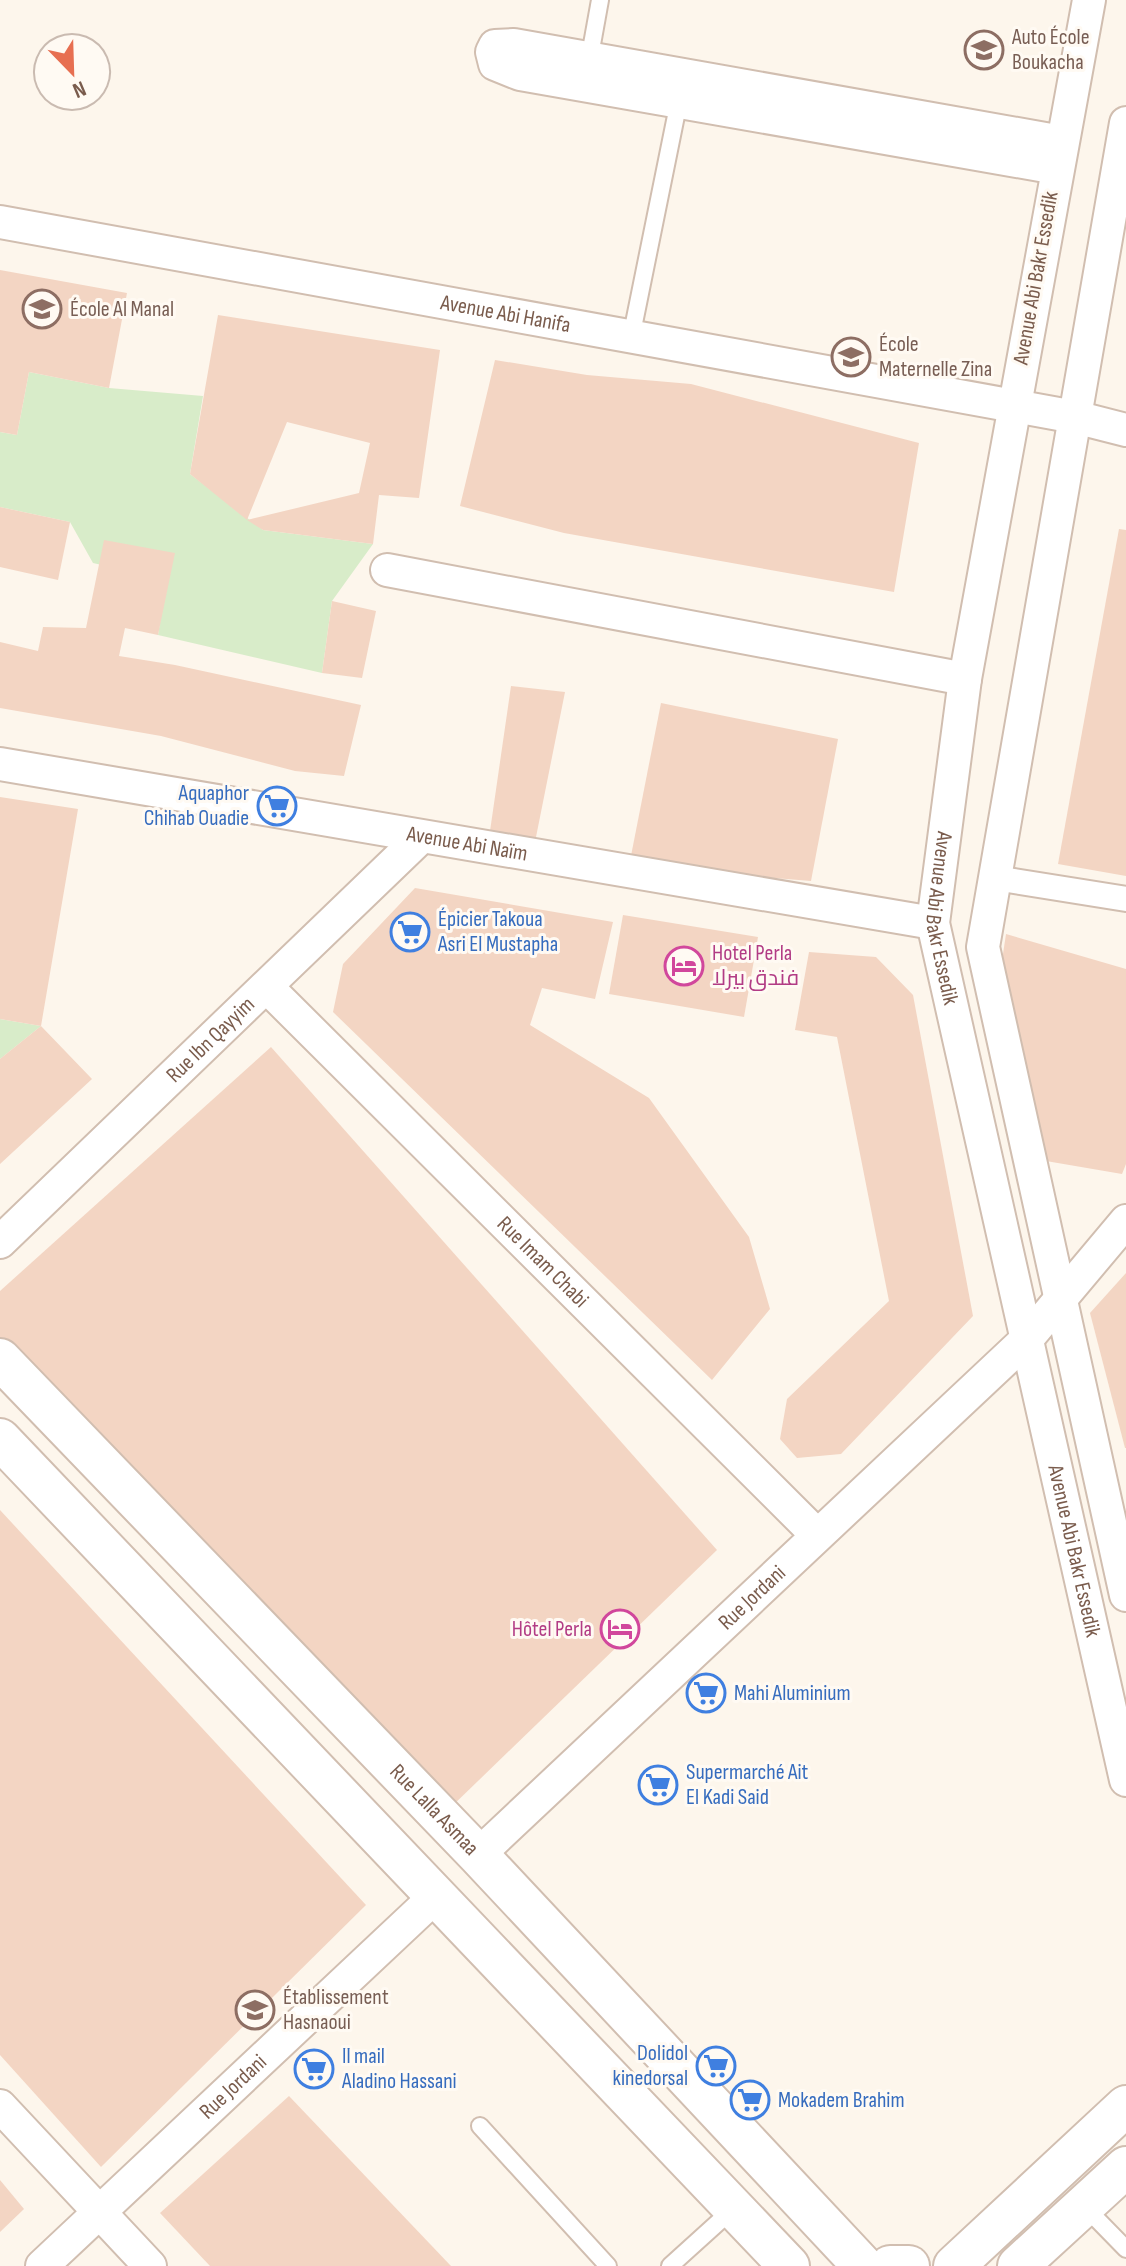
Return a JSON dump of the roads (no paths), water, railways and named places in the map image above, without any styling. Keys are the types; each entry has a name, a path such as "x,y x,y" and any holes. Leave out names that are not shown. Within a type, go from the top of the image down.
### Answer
{"street":[{"name":"Avenue Abi Bakr Essedik","path":"1089,0 965,679 933,923 1126,1780"},
{"path":"587,73 1059,155"},
{"name":"Avenue Abi Bakr Essedik","path":"1126,123 1122,167 1075,417 983,947 1126,1595"},
{"name":"Avenue Abi Hanifa","path":"0,222 1075,417"},
{"path":"1075,417 1126,430"},
{"path":"387,570 965,679"},
{"name":"Avenue Abi Naïm","path":"0,764 933,923"},
{"name":"Rue Ibn Qayyim","path":"0,1242 268,988 421,837"},
{"path":"995,878 1126,899"},
{"name":"Rue Imam Chabi","path":"268,988 817,1535"},
{"name":"Rue Jordani","path":"478,1855 1027,1339 1126,1221"},
{"name":"Rue Lalla Asmaa","path":"0,1359 478,1855 863,2266"},
{"path":"0,1439 789,2266"},
{"name":"Rue Jordani","path":"42,2266 437,1895"},
{"path":"0,2106 150,2266"},
{"path":"954,2266 1126,2106"},
{"path":"1018,2266 1124,2173"},
{"path":"890,2266 909,2266"}],"lane":[{"path":"587,73 600,0"},
{"path":"631,338 681,90"},
{"path":"480,2126 608,2266"},
{"path":"1084,2206 1126,2249"},
{"path":"670,2266 734,2208"}],"place":[{"name":"Auto École Boukacha","path":"984,50"},
{"name":"École Al Manal","path":"42,309"},
{"name":"École Maternelle Zina","path":"851,357"},
{"name":"Aquaphor Chihab Ouadie","path":"277,806"},
{"name":"Épicier Takoua Asri El Mustapha","path":"410,932"},
{"name":"Hotel Perla فندق بيرلا","path":"684,966"},
{"name":"Hôtel Perla","path":"620,1629"},
{"name":"Mahi Aluminium","path":"706,1693"},
{"name":"Supermarché Ait El Kadi Said","path":"658,1785"},
{"name":"Établissement Hasnaoui","path":"255,2010"},
{"name":"Dolidol kinedorsal","path":"716,2066"},
{"name":"Il mail Aladino Hassani","path":"314,2069"},
{"name":"Mokadem Brahim","path":"750,2100"}]}
